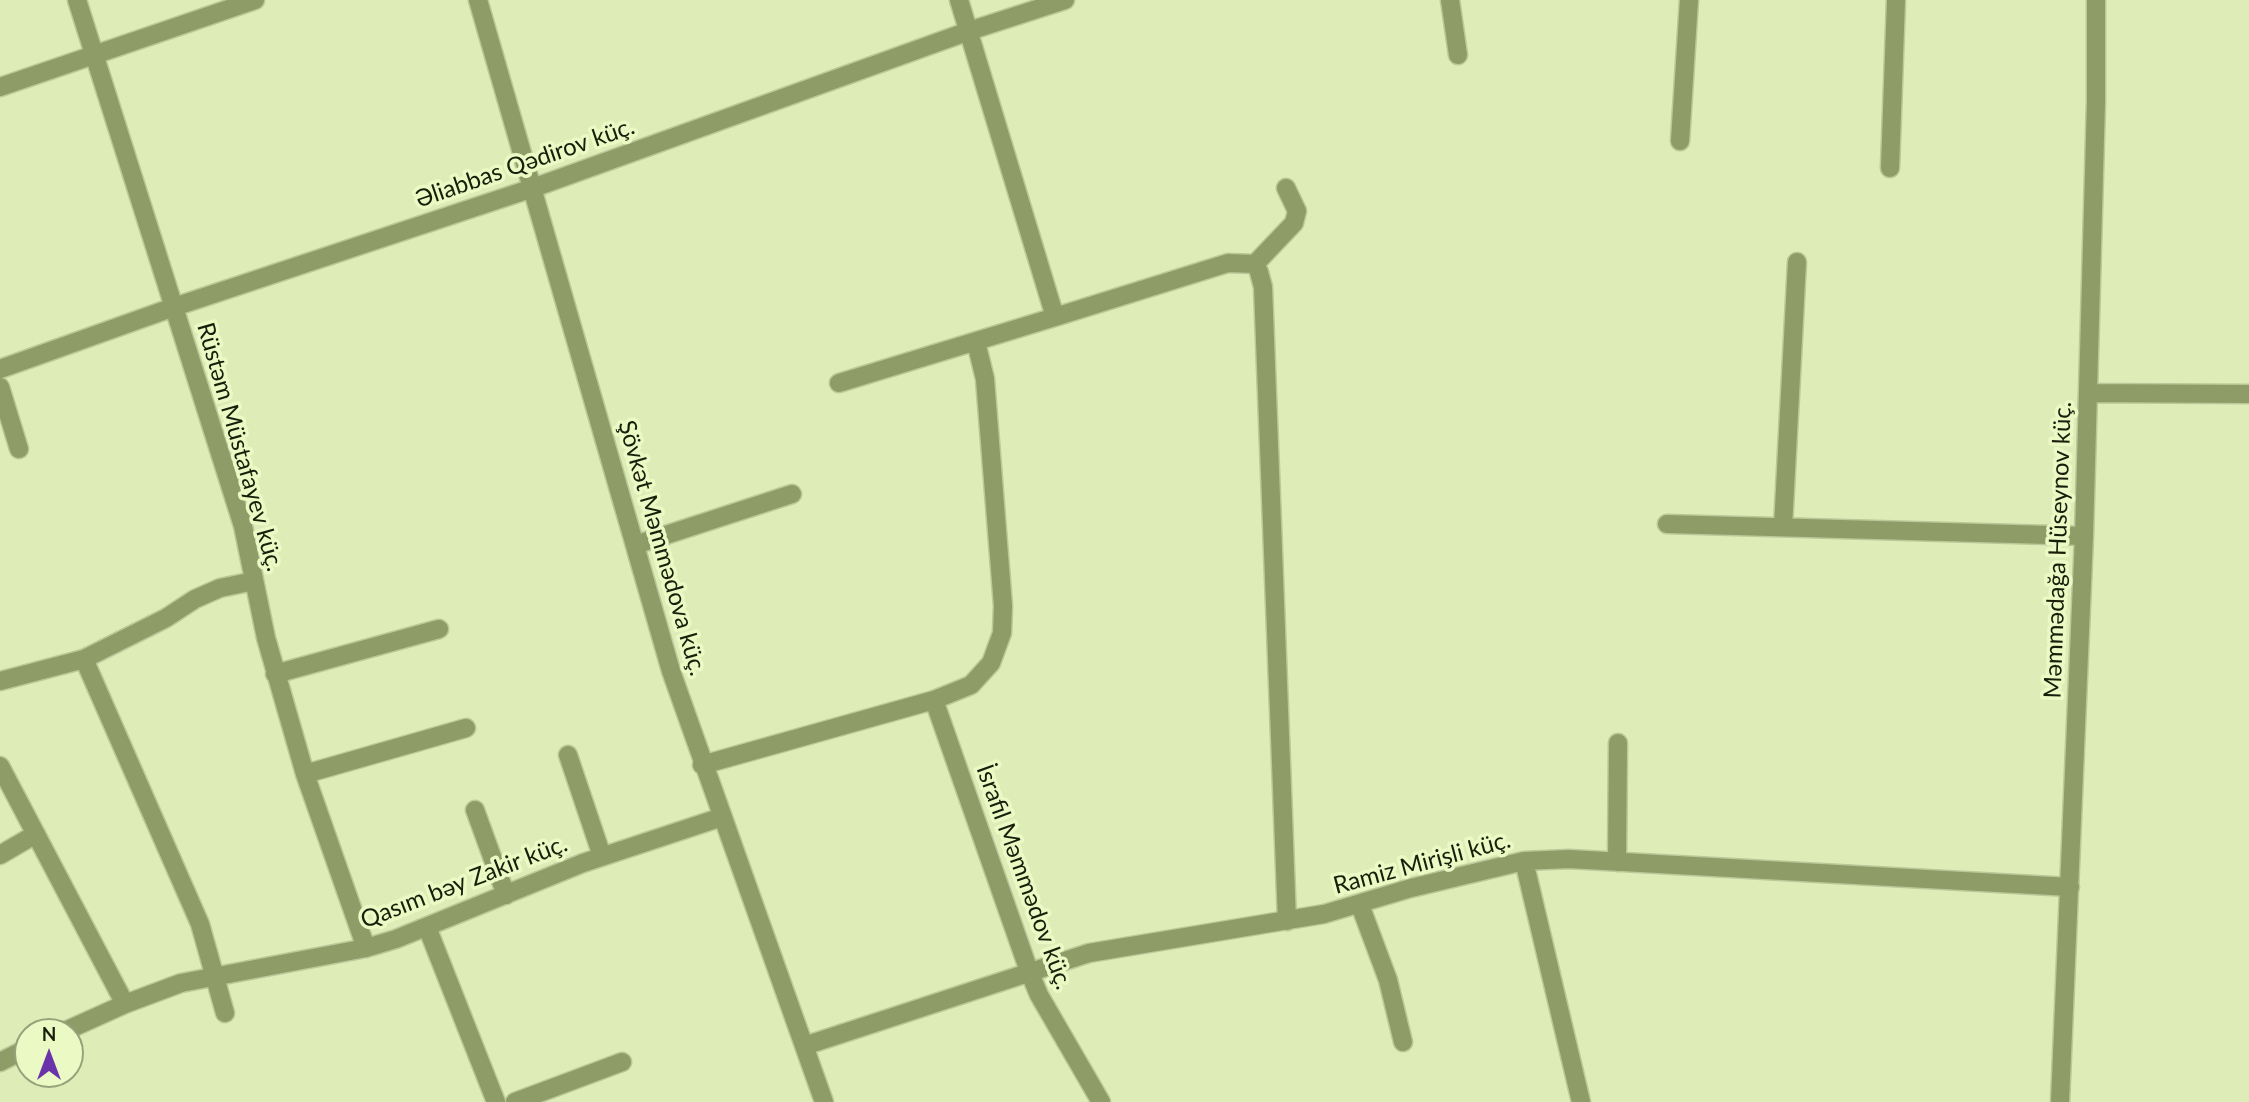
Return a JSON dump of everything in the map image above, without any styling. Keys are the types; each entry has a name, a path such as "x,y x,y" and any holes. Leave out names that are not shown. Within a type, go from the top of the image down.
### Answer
{"street":[{"name":"Rüstəm Müstafayev küç.","path":"77,0 243,526 258,608 305,774 366,948"},
{"path":"0,88 255,0"},
{"name":"Şövkət Məmmədova küç.","path":"478,0 671,671 702,765 824,1102"},
{"path":"959,0 1055,317"},
{"name":"Əliabbas Qədirov küç.","path":"0,369 174,307 533,188 968,31 1065,0"},
{"path":"1450,0 1458,55"},
{"path":"1680,141 1689,0"},
{"path":"1890,168 1896,0"},
{"name":"Məmmədağa Hüseynov küç.","path":"2060,1102 2084,536 2096,101 2096,0"},
{"path":"1255,264 1294,223 1297,211 1286,188"},
{"path":"839,383 1228,262 1255,264"},
{"path":"1783,527 1797,262"},
{"path":"1255,264 1263,287 1287,921"},
{"path":"702,765 934,700 971,685 991,663 1002,633 1003,606 985,379 976,342"},
{"path":"0,387 19,449"},
{"path":"2088,393 2249,394"},
{"path":"635,545 792,494"},
{"path":"1667,524 2084,536"},
{"path":"0,681 85,659 166,618 195,599 219,588 254,581"},
{"path":"275,674 439,629"},
{"path":"85,659 200,924 225,1013"},
{"name":"İsrafil Məmmədov küç.","path":"934,700 1029,971 1039,995 1101,1102"},
{"path":"305,774 466,728"},
{"path":"1617,862 1618,743"},
{"path":"568,755 603,856"},
{"path":"0,766 125,1004"},
{"path":"475,810 506,895"},
{"name":"Qasım bəy Zakir küç.","path":"84,1023 181,983 366,948 427,927 603,856 722,817"},
{"path":"0,855 36,834"},
{"name":"Ramiz Mirişli küç.","path":"804,1046 1089,953 1287,921 1360,905 1411,888 1524,861 1569,859 2070,887"},
{"path":"1524,861 1581,1102"},
{"path":"1360,905 1388,980 1403,1042"},
{"path":"427,927 496,1102"},
{"path":"516,1102 622,1062"}]}
